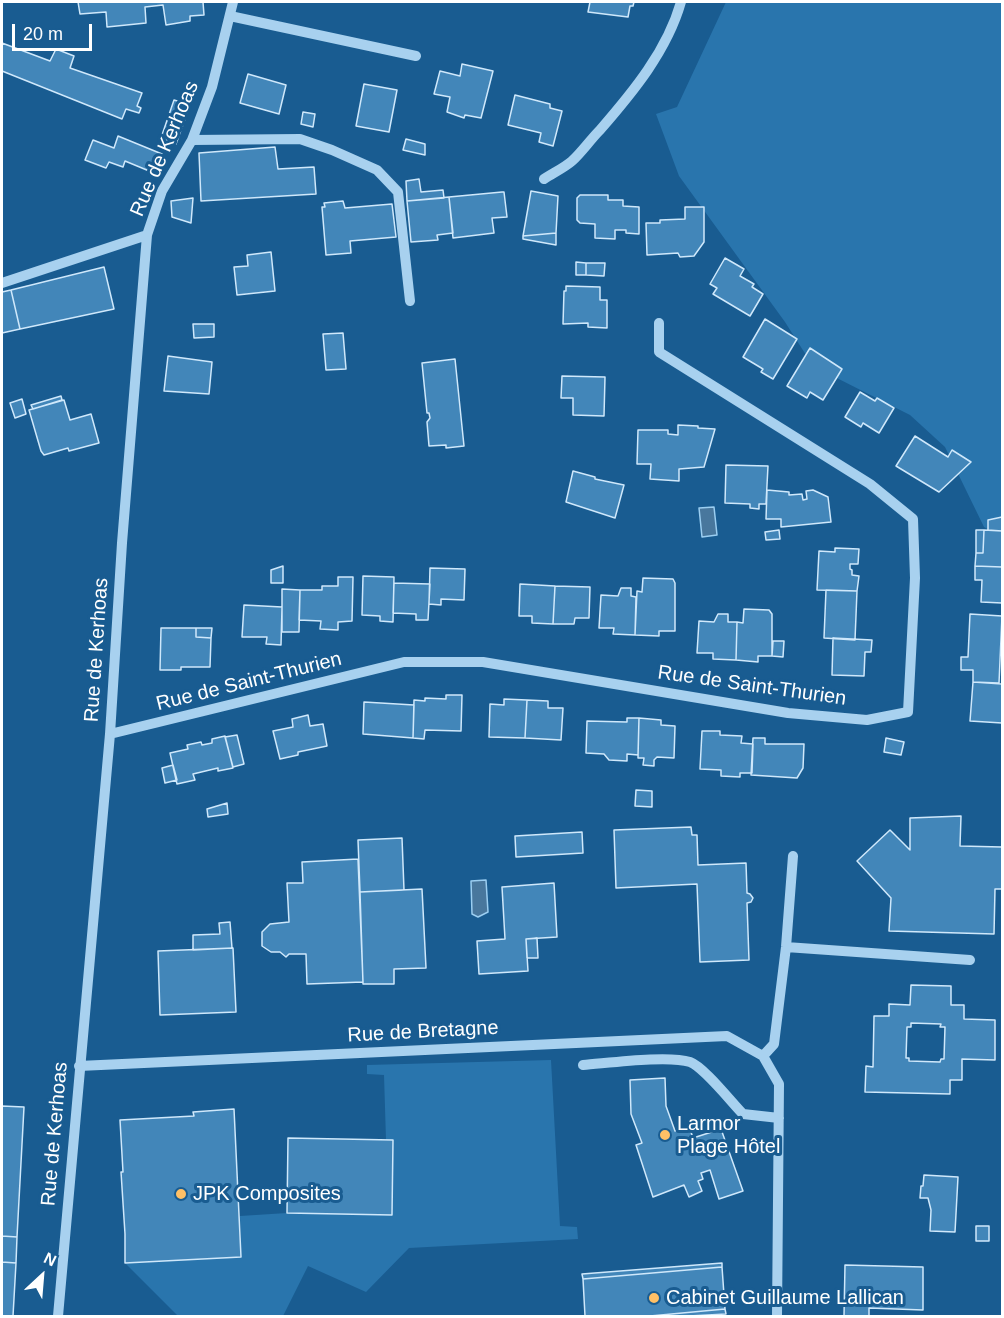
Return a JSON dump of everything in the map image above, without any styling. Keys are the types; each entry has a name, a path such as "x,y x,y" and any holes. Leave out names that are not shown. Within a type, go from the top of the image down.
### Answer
{"street":[{"name":"Rue de Kerhoas","path":"58,1317 110,734 122,543 147,235 162,191 192,140 212,87 233,2"},
{"path":"544,179 571,162 622,105 644,76 664,43 681,2"},
{"path":"230,16 416,56"},
{"path":"192,140 300,139 332,150 376,170 398,192 410,301"},
{"path":"2,283 147,235"},
{"name":"Rue de Saint-Thurien","path":"110,734 404,662 483,662 788,713 867,720 908,712 915,578 913,519 870,484 659,352 659,323"},
{"path":"777,1317 779,1084 763,1056 774,1044 786,947 793,856"},
{"path":"786,947 970,960"},
{"name":"Rue de Bretagne","path":"79,1066 727,1036 763,1056"},
{"path":"583,1065 661,1060 691,1062 743,1114 779,1118"}],"shaded area":[{"path":"726,2 1002,2 1002,538 984,527 945,447 910,415 813,366 785,322 679,176 656,114 677,107"},
{"path":"714,507 717,535 702,537 699,508"},
{"path":"486,880 488,912 478,917 472,914 471,881"},
{"path":"551,1060 560,1226 577,1227 578,1239 409,1248 366,1292 308,1266 283,1316 178,1316 125,1263 241,1257 240,1216 287,1213 392,1214 393,1140 386,1140 384,1075 367,1074 367,1065"}],"building":[{"path":"78,2 203,2 204,15 190,16 190,21 166,25 163,5 145,7 146,23 107,27 106,12 80,14"},
{"path":"590,2 634,2 633,6 630,6 628,17 588,12"},
{"path":"2,43 50,61 56,49 74,56 70,68 142,93 137,106 141,108 139,113 126,109 122,119 2,71"},
{"path":"462,64 493,71 481,118 465,115 464,118 447,112 450,97 434,94 440,71 460,76"},
{"path":"248,74 286,85 279,114 240,103"},
{"path":"364,84 397,90 389,132 356,126"},
{"path":"515,95 550,104 550,108 562,111 553,146 539,142 541,133 508,125"},
{"path":"174,100 190,105 176,144 161,138"},
{"path":"303,112 315,114 313,127 301,124"},
{"path":"118,136 162,154 154,173 125,161 123,167 109,162 106,168 85,160 93,140 114,148"},
{"path":"406,139 425,144 425,155 403,150"},
{"path":"275,147 278,169 314,167 316,194 201,201 199,153"},
{"path":"419,179 421,192 443,190 444,198 407,201 406,181"},
{"path":"531,191 558,196 556,233 523,236"},
{"path":"504,192 507,217 492,218 494,233 453,238 449,197"},
{"path":"580,195 608,195 608,200 623,200 623,206 639,207 639,234 626,233 626,230 615,230 615,239 595,238 595,224 580,223 577,220 577,198"},
{"path":"449,197 453,233 437,235 438,240 411,242 407,201"},
{"path":"193,198 191,223 172,217 171,201"},
{"path":"343,201 345,208 392,204 396,237 350,241 351,253 326,255 322,207 325,207 324,203"},
{"path":"685,207 704,207 704,242 694,256 680,257 678,253 647,255 646,223 685,219"},
{"path":"556,233 556,245 523,239 523,236"},
{"path":"271,252 275,291 237,295 234,267 248,266 247,255"},
{"path":"725,258 744,269 740,276 754,284 752,287 763,294 750,316 713,294 717,288 710,284"},
{"path":"576,262 586,263 586,275 576,275"},
{"path":"586,263 605,263 604,276 586,275"},
{"path":"104,267 114,309 20,329 11,290"},
{"path":"566,286 600,287 600,300 607,300 607,328 588,327 588,323 563,324"},
{"path":"11,290 20,329 2,333 2,292"},
{"path":"765,319 797,339 773,379 761,372 763,369 743,357"},
{"path":"193,324 214,324 214,337 194,338"},
{"path":"343,333 346,369 326,370 323,334"},
{"path":"810,348 842,369 823,400 810,392 807,398 787,386"},
{"path":"168,356 212,362 209,394 164,391"},
{"path":"455,359 464,446 446,448 446,445 429,446 427,422 430,418 427,413 422,363"},
{"path":"562,376 605,377 604,416 573,415 573,398 561,398"},
{"path":"860,392 875,401 877,398 894,408 879,433 863,423 861,427 845,417"},
{"path":"61,396 62,400 33,409 31,405"},
{"path":"22,399 26,414 15,418 10,403"},
{"path":"64,400 70,420 91,414 99,443 44,455 29,410"},
{"path":"678,425 715,429 704,467 679,469 679,481 650,479 651,464 637,464 638,430 668,430 668,434 678,435"},
{"path":"915,436 948,457 952,450 971,462 939,492 896,466"},
{"path":"726,465 768,466 766,504 759,504 759,509 750,508 750,504 725,503"},
{"path":"573,471 595,477 595,479 624,485 615,518 566,502"},
{"path":"767,490 789,492 789,495 802,494 803,500 807,499 806,491 813,490 828,497 831,522 781,527 781,519 766,519"},
{"path":"1002,517 1002,531 988,530 988,520"},
{"path":"779,530 780,539 766,540 765,532"},
{"path":"976,530 984,530 983,553 976,553"},
{"path":"984,530 1002,531 1002,567 975,566 976,553 983,553"},
{"path":"835,548 859,549 858,564 850,564 852,575 859,576 857,591 817,590 819,551 835,552"},
{"path":"283,566 283,583 271,583 271,570"},
{"path":"975,566 1002,567 1002,603 981,602 982,580 975,580"},
{"path":"430,568 465,569 464,600 441,599 441,605 429,604"},
{"path":"363,576 394,577 393,622 380,621 380,616 362,615"},
{"path":"338,577 353,577 352,621 338,622 338,630 320,629 321,621 299,620 300,590 322,590 322,586 338,586"},
{"path":"643,578 673,579 675,583 675,631 659,631 659,636 635,635 637,591 642,592"},
{"path":"394,583 430,584 428,620 416,620 416,614 393,613"},
{"path":"520,584 555,586 553,624 532,623 532,616 519,616"},
{"path":"555,586 590,587 589,618 575,618 574,624 553,624"},
{"path":"621,588 631,588 631,596 636,597 635,635 613,634 614,628 599,628 601,595 618,596"},
{"path":"282,589 300,590 299,632 282,632"},
{"path":"826,590 857,591 855,640 824,638"},
{"path":"244,605 282,607 281,645 266,644 267,637 242,637"},
{"path":"744,609 769,610 772,614 772,656 758,656 758,662 736,660 737,622 743,623"},
{"path":"718,614 728,614 728,622 737,622 736,660 713,659 713,653 697,653 699,621 714,622"},
{"path":"970,614 1002,616 999,683 973,682 973,670 961,670 961,657 968,657"},
{"path":"161,628 196,628 196,637 211,638 210,667 160,670"},
{"path":"196,628 212,628 211,638 196,637"},
{"path":"833,638 872,640 871,652 865,652 864,676 832,675"},
{"path":"773,641 784,641 783,657 772,656"},
{"path":"973,682 1002,684 1002,723 970,721"},
{"path":"446,695 462,695 461,731 425,730 424,739 413,738 414,700 446,699"},
{"path":"504,699 527,700 525,738 489,737 490,704 504,705"},
{"path":"527,700 548,701 548,708 563,708 561,740 525,738"},
{"path":"364,702 414,705 413,738 363,734"},
{"path":"308,715 310,726 323,724 327,746 298,752 298,755 280,759 273,731 293,727 292,719"},
{"path":"627,718 639,718 638,755 627,754 627,761 609,760 604,754 586,753 587,721 627,722"},
{"path":"639,718 661,720 661,725 675,726 674,758 657,757 654,760 654,766 643,765 644,758 638,758"},
{"path":"702,731 720,731 720,735 742,736 741,743 753,744 752,773 740,773 740,777 721,776 721,770 700,769"},
{"path":"237,735 244,764 233,767 225,737"},
{"path":"225,736 233,768 218,771 218,768 193,774 195,780 177,784 170,753 188,749 187,745 201,742 202,745 212,743 212,739"},
{"path":"753,738 765,738 765,744 804,744 803,768 797,778 751,775"},
{"path":"886,738 904,742 901,755 884,752"},
{"path":"173,765 177,780 165,783 162,768"},
{"path":"636,790 652,791 652,807 635,806"},
{"path":"227,803 228,814 208,817 207,809"},
{"path":"961,816 960,846 1002,847 1002,889 995,889 994,934 889,931 891,898 857,861 890,830 910,850 910,818"},
{"path":"691,827 692,835 697,835 698,865 746,863 747,893 753,898 747,903 749,960 700,962 697,884 616,888 614,830"},
{"path":"582,832 583,853 516,857 515,836"},
{"path":"402,838 404,890 360,892 358,840"},
{"path":"358,859 363,982 307,984 306,954 289,954 286,957 280,952 271,952 262,946 262,932 270,924 289,922 287,883 303,883 302,862"},
{"path":"554,883 557,937 526,939 528,971 479,974 477,941 505,939 502,887"},
{"path":"422,889 426,968 394,969 394,984 363,984 360,892"},
{"path":"230,922 232,948 193,950 193,935 220,934 219,923"},
{"path":"537,938 538,958 527,958 526,939"},
{"path":"233,948 236,1012 160,1015 158,951"},
{"path":"911,985 951,986 951,1005 964,1005 964,1019 995,1020 995,1060 962,1059 962,1080 950,1080 950,1094 865,1092 866,1066 873,1067 874,1016 889,1016 889,1004 910,1005","holes":["911,1023 941,1024 940,1027 945,1027 944,1059 940,1062 909,1061 909,1058 906,1058 907,1027 911,1027"]},
{"name":"Larmor Plage Hôtel","path":"665,1078 666,1106 675,1131 689,1126 693,1138 721,1129 743,1191 719,1199 710,1170 701,1173 703,1179 698,1181 702,1191 689,1197 684,1185 653,1197 636,1145 642,1143 631,1114 630,1080"},
{"path":"2,1106 24,1107 17,1237 2,1236"},
{"name":"JPK Composites","path":"234,1109 241,1257 125,1263 120,1120 194,1116 193,1112"},
{"path":"288,1138 393,1140 392,1215 287,1213"},
{"path":"924,1175 958,1177 955,1232 930,1231 931,1210 928,1198 920,1198"},
{"path":"976,1226 989,1226 989,1241 976,1241"},
{"path":"2,1236 17,1237 16,1263 2,1262"},
{"path":"2,1262 16,1263 13,1316 2,1316"},
{"path":"722,1263 722,1267 583,1279 582,1274"},
{"path":"845,1265 923,1267 923,1310 869,1308 869,1316 844,1316"},
{"name":"Cabinet Guillaume Lallican","path":"722,1267 725,1309 650,1316 585,1316 583,1279"},
{"path":"725,1309 726,1314 650,1316"}],"place":[{"name":"Larmor Plage Hôtel","path":"665,1135"},
{"name":"JPK Composites","path":"181,1194"},
{"name":"Cabinet Guillaume Lallican","path":"654,1298"}]}
